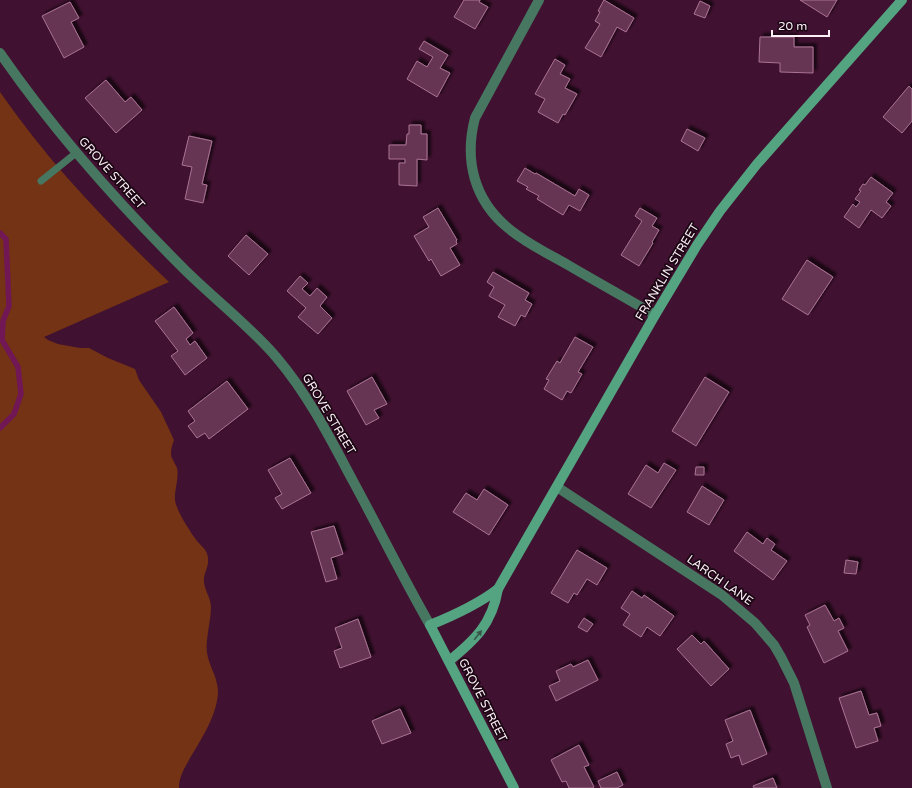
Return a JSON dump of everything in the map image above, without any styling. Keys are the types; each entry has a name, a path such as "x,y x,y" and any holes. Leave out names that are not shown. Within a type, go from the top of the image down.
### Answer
{"main road":[{"name":"FRANKLIN STREET","path":"449,661 474,639 486,624 493,611 498,589 655,315 697,245 720,211 757,164 902,0"},
{"name":"FRANKLIN STREET","path":"430,625 458,614 477,604 498,589"},
{"name":"GROVE STREET","path":"430,625 514,788"}],"street":[{"path":"539,0 475,118 471,134 471,152 472,169 476,186 483,199 498,219 521,238 655,315"},
{"name":"GROVE STREET","path":"0,54 76,153 148,233 189,274 232,312 261,341 292,376 322,423 430,625"},
{"name":"LARCH LANE","path":"557,487 722,595 755,623 777,651 794,683 827,788"}],"lane":[{"path":"41,181 76,153"}],"shaded area":[{"path":"0,92 38,143 80,192 101,215 169,282 44,337 58,344 89,348 108,358 135,369 139,380 161,412 174,440 171,453 178,473 175,502 183,520 205,550 208,558 208,564 204,575 204,582 211,607 207,648 208,658 218,690 212,718 184,770 179,788 0,788"}],"building":[{"path":"464,0 480,0 479,2 488,7 475,29 454,17"},
{"path":"604,0 634,18 626,32 617,27 601,57 585,48 600,24 595,21"},
{"path":"800,0 837,0 827,17"},
{"path":"700,1 710,6 705,18 694,14"},
{"path":"70,2 79,18 71,22 84,47 64,58 42,16"},
{"path":"760,37 794,37 794,47 813,47 813,73 780,72 780,63 759,62"},
{"path":"424,41 448,55 440,68 450,73 437,97 407,79 417,61 427,67 433,57 419,49"},
{"path":"555,59 565,65 560,74 570,79 565,88 577,94 565,115 563,114 558,123 538,112 545,99 535,94"},
{"path":"106,80 125,102 131,97 142,110 116,133 85,98"},
{"path":"909,86 912,89 912,121 902,133 883,117"},
{"path":"409,125 421,125 421,134 427,134 427,160 417,159 417,186 399,185 399,163 405,163 405,159 389,159 389,145 406,145 407,134 409,134"},
{"path":"687,129 705,138 698,151 681,141"},
{"path":"189,136 212,141 202,184 207,185 203,203 185,199 192,167 182,165"},
{"path":"525,168 575,196 579,189 589,195 580,211 569,205 563,215 537,199 539,196 526,189 528,187 517,181"},
{"path":"871,177 893,193 886,202 891,206 882,218 871,210 859,228 844,217 853,204 856,207 860,202 855,199 861,191 859,190 863,184 865,185"},
{"path":"438,208 457,240 457,244 450,248 460,265 441,276 431,259 429,261 414,236 429,227 423,217"},
{"path":"640,208 657,218 652,226 659,230 639,266 621,255 642,221 635,216"},
{"path":"246,235 268,254 249,275 228,256"},
{"path":"807,260 833,277 808,315 782,299"},
{"path":"493,272 529,293 525,300 532,304 525,317 521,315 515,326 498,317 505,305 489,296 494,287 487,282"},
{"path":"300,276 308,283 302,289 310,296 317,288 327,297 320,306 332,318 318,334 298,317 306,308 287,291"},
{"path":"174,307 193,333 186,339 190,345 195,341 207,358 185,375 171,356 178,351 155,321"},
{"path":"575,337 593,347 578,372 582,374 571,393 567,391 562,400 544,389 549,380 546,379 557,361 560,363"},
{"path":"372,377 387,404 374,410 379,418 366,425 347,391"},
{"path":"705,377 729,392 696,446 672,431"},
{"path":"227,381 248,409 209,439 205,433 197,438 188,426 195,421 188,411"},
{"path":"290,458 311,493 282,509 275,498 282,494 268,470"},
{"path":"664,463 676,470 651,508 628,494 646,465 658,473"},
{"path":"696,467 704,467 704,475 695,475"},
{"path":"702,486 724,500 709,525 687,512"},
{"path":"484,489 508,505 489,535 453,512 466,493 477,500"},
{"path":"334,526 343,554 331,558 337,579 326,582 311,532"},
{"path":"747,532 763,544 767,538 775,544 771,550 787,561 773,580 734,551"},
{"path":"577,550 607,568 597,585 587,579 577,595 574,593 568,603 551,593"},
{"path":"846,560 858,562 856,574 844,573"},
{"path":"632,591 642,598 644,595 674,616 660,636 647,627 641,637 623,625 630,614 621,608"},
{"path":"825,605 834,621 839,618 844,628 838,631 848,651 824,663 807,627 810,625 805,615"},
{"path":"584,618 593,624 587,632 578,627"},
{"path":"358,619 371,657 340,668 334,651 342,648 335,628"},
{"path":"692,635 701,644 704,641 729,669 711,686 677,649"},
{"path":"588,660 598,680 556,701 549,686 560,681 556,671 571,664 573,667"},
{"path":"861,691 869,715 877,713 881,726 874,728 878,741 856,748 839,698"},
{"path":"400,709 411,733 382,744 372,721"},
{"path":"750,710 767,754 742,765 739,755 731,758 726,744 733,741 725,720"},
{"path":"579,745 589,765 584,767 594,787 592,788 569,788 566,781 562,782 551,760"},
{"path":"617,772 623,785 617,788 601,788 598,781"},
{"path":"773,778 777,788 754,788 753,786"}],"waterway":[{"path":"0,233 6,239 9,306 3,321 2,340 18,367 21,394 14,414 0,428"}]}
